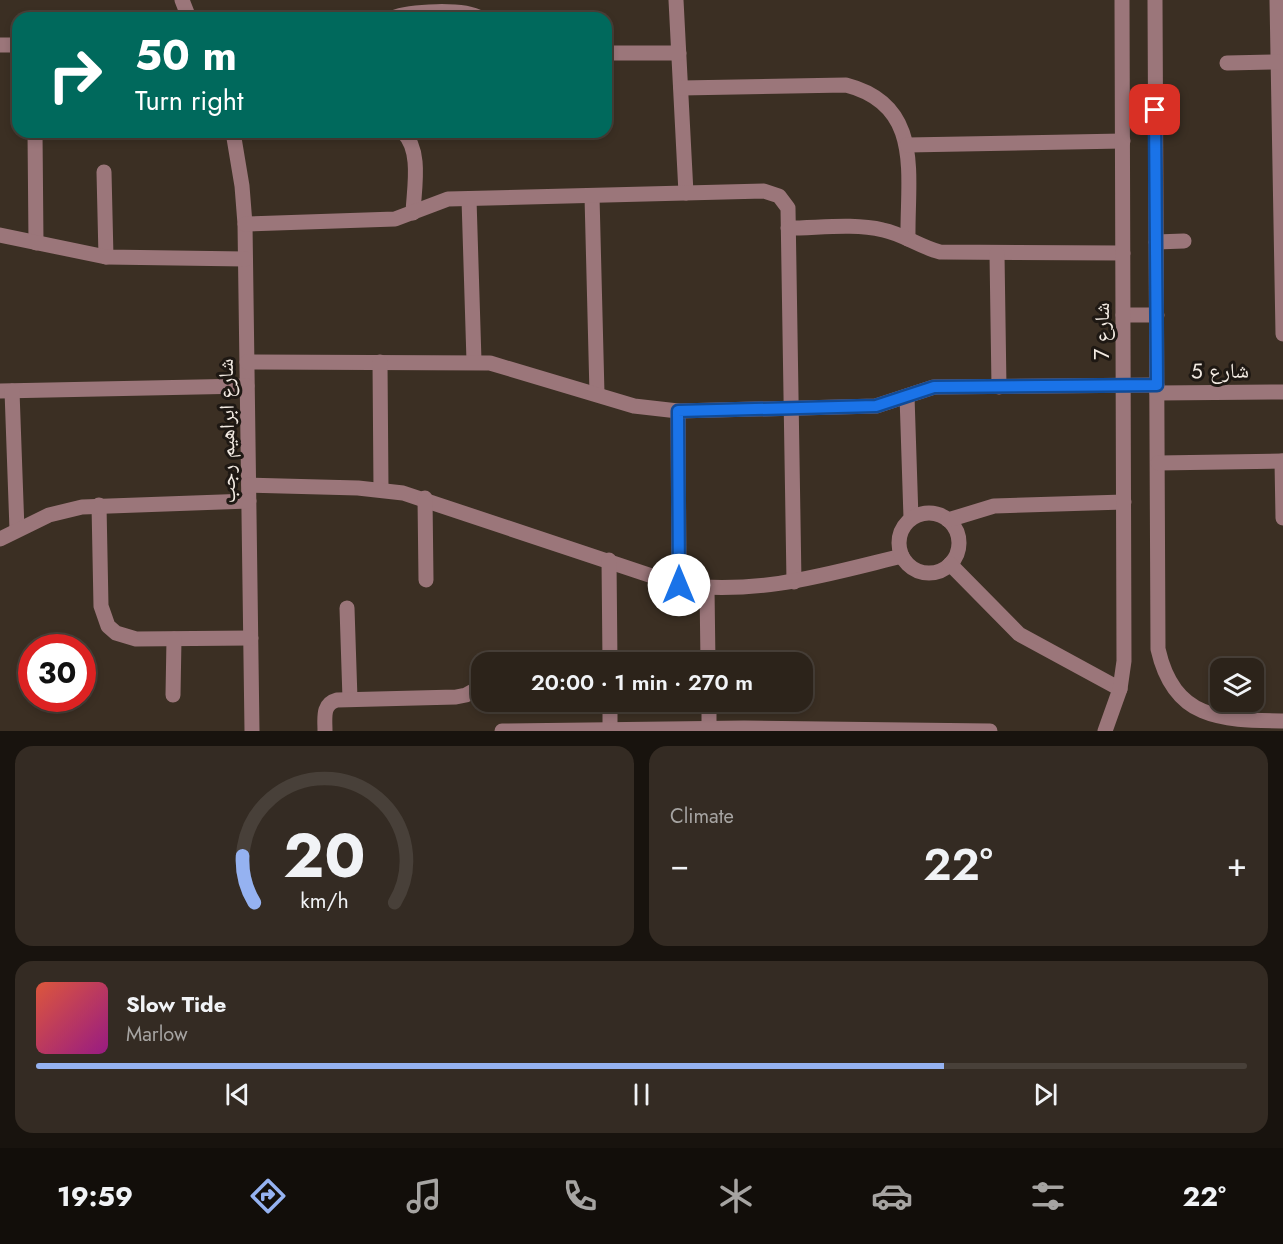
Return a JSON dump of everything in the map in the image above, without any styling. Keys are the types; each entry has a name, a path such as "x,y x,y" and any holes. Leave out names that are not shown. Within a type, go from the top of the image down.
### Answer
{"street":[{"path":"676,0 686,193"},
{"name":"شارع 7","path":"1105,731 1120,689 1124,661 1122,0"},
{"path":"1155,0 1158,649 1170,683 1188,703 1212,716 1230,720 1283,721"},
{"path":"1277,0 1280,25 1278,62 1283,334"},
{"path":"400,11 462,12"},
{"path":"612,53 679,53"},
{"path":"1227,63 1278,62"},
{"path":"681,88 846,85 880,99 893,111 902,128 907,145 908,239"},
{"path":"35,138 36,243"},
{"name":"شارع ابراهيم رجب","path":"234,138 242,186 245,224 252,731"},
{"path":"409,138 414,152 413,213"},
{"path":"907,145 1123,141"},
{"path":"104,171 106,256"},
{"path":"245,224 396,219 439,201 469,199 772,192 779,196 788,208 794,582"},
{"path":"592,196 597,394"},
{"path":"469,199 474,361"},
{"path":"788,228 873,228 940,252 1123,253"},
{"path":"0,235 106,256 246,259"},
{"path":"1156,242 1184,241"},
{"path":"997,254 999,387"},
{"path":"1123,315 1157,315"},
{"name":"شارع 5","path":"247,362 474,361 505,366 649,409 678,411 876,406 934,387 1124,385 1157,389 1283,392"},
{"path":"380,362 381,489"},
{"path":"17,530 6,391 247,386"},
{"path":"907,396 912,518"},
{"path":"678,411 679,585"},
{"path":"1158,464 1282,461 1283,518"},
{"path":"249,486 381,489 425,498 679,585 707,588 765,587 902,556"},
{"path":"425,498 426,580"},
{"path":"0,538 65,510 99,505 249,501"},
{"path":"948,520 994,506 1124,502"},
{"path":"99,505 101,606 108,626 125,638 251,638"},
{"path":"930,513 948,520 958,536 958,546 950,564 942,569 924,572 908,564 899,548 901,531 912,518 930,513"},
{"path":"609,560 610,652"},
{"path":"950,564 1019,634 1120,689"},
{"path":"707,588 708,652"},
{"path":"347,608 350,699"},
{"path":"173,695 174,639"},
{"path":"325,731 327,705 337,700 456,697 471,692"},
{"path":"610,712 610,730"},
{"path":"709,712 709,728"},
{"path":"502,731 709,728 990,731"}],"route":[{"path":"679,585 678,411 876,406 934,387 1157,385 1155,110"}]}
